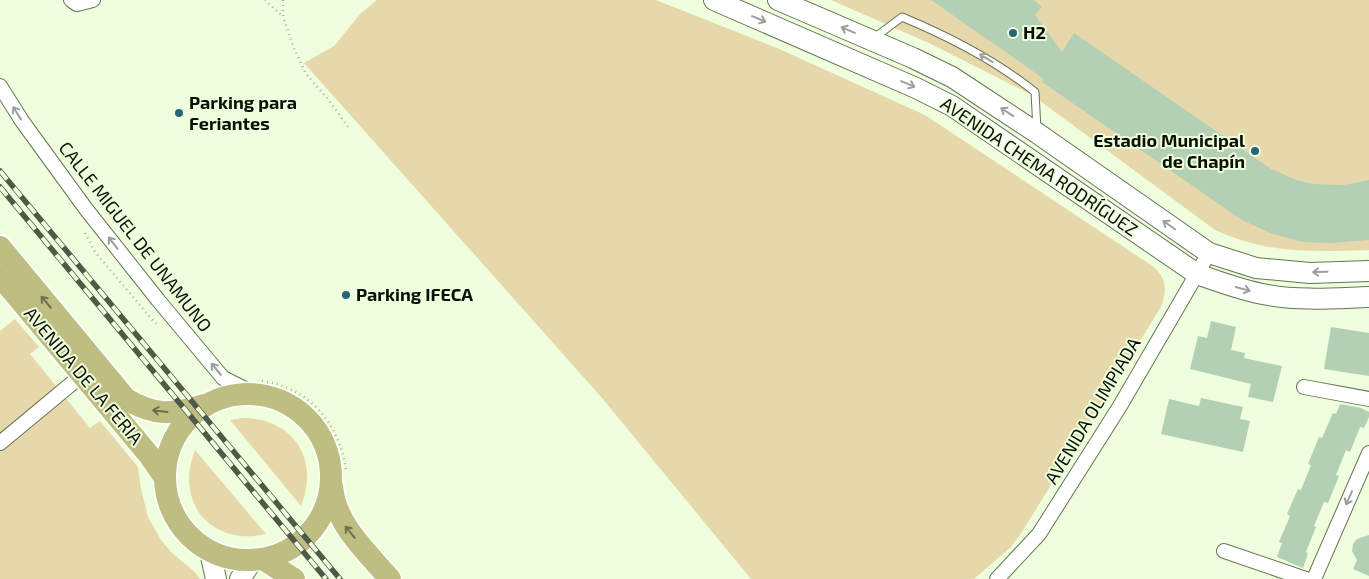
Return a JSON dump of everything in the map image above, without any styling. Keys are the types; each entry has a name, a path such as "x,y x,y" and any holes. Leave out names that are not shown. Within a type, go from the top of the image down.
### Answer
{"main road":[{"name":"AVENIDA CHEMA RODRÍGUEZ","path":"714,0 916,88 952,106 1197,274 1238,288 1268,295 1305,298 1369,297"},
{"name":"AVENIDA CHEMA RODRÍGUEZ","path":"778,0 952,77 1037,133 1210,253 1256,268 1303,272 1369,271"},
{"name":"AVENIDA DE LA FERIA","path":"0,247 126,398 142,408 161,412 182,412 207,404"},
{"name":"AVENIDA DE LA FERIA","path":"0,276 148,455 164,478"},
{"path":"294,579 210,552 191,539 177,522 168,501 164,478 167,456 176,436 190,418 207,404 231,396 257,395 274,398 290,405 306,419 324,444 329,461 335,508 342,520 390,579"},
{"path":"252,566 296,546 314,527 326,504 331,478"},
{"path":"210,552 216,579"}],"street":[{"path":"71,0 77,4 93,0"},
{"name":"CALLE MIGUEL DE UNAMUNO","path":"0,86 22,122 80,201 158,300 223,378 257,395"},
{"name":"AVENIDA OLIMPIADA","path":"999,578 1039,534 1120,406 1210,253"},
{"path":"0,443 82,375"},
{"path":"1304,387 1369,399"},
{"path":"1314,579 1369,453"},
{"path":"1224,550 1306,579"}],"lane":[{"path":"871,40 902,17 966,46 1010,72 1035,92 1037,133"}],"path":[{"path":"265,0 282,16"},
{"path":"283,0 282,16 306,74 328,99 348,127"}],"shaded area":[{"path":"377,0 656,0 777,48 925,115 1154,267 1164,281 1165,286 1161,307 1022,532 1011,547 974,579 751,579 602,398 304,63 334,46 361,13"},
{"name":"Estadio Municipal de Chapín","path":"831,0 1369,0 1369,250 1290,250 1253,244 1215,230 1032,95 931,44"},
{"path":"15,319 39,347 30,354 90,428 100,421 138,467 148,517 161,540 200,579 0,579 0,331"},
{"path":"242,418 260,420 275,425 288,433 298,444 307,472 306,489 301,506 230,420"},
{"path":"195,450 266,534 246,536 229,534 214,527 202,516 194,503 190,487 190,469"}],"building":[{"path":"931,0 1034,0 1042,7 1035,15 1062,52 1074,33 1271,169 1312,184 1344,185 1369,180 1369,240 1331,243 1303,242 1270,233 1242,220 1042,82 1044,79"},
{"path":"1211,321 1236,327 1231,350 1245,353 1244,358 1282,366 1273,402 1248,397 1251,384 1190,369 1198,336 1207,338"},
{"path":"1331,327 1369,333 1369,376 1324,369"},
{"path":"1201,398 1243,407 1240,419 1250,421 1243,452 1161,434 1169,399 1199,406"},
{"path":"1340,404 1361,408 1369,412 1369,417 1364,428 1360,427 1350,452 1346,450 1336,475 1339,476 1328,503 1324,502 1314,526 1316,527 1306,552 1308,553 1303,568 1277,557 1282,543 1279,542 1290,516 1287,514 1298,489 1301,490 1311,465 1308,464 1319,437 1322,438 1333,413 1336,414"},
{"path":"1369,535 1369,576 1353,569 1357,560 1352,551 1353,544 1357,539"}],"railway":[{"path":"0,171 340,579"},
{"path":"0,187 326,579"}],"place":[{"name":"H2","path":"1013,33"},
{"name":"Parking para Feriantes","path":"179,113"},
{"name":"Estadio Municipal de Chapín","path":"1255,151"},
{"name":"Parking IFECA","path":"346,295"}]}
